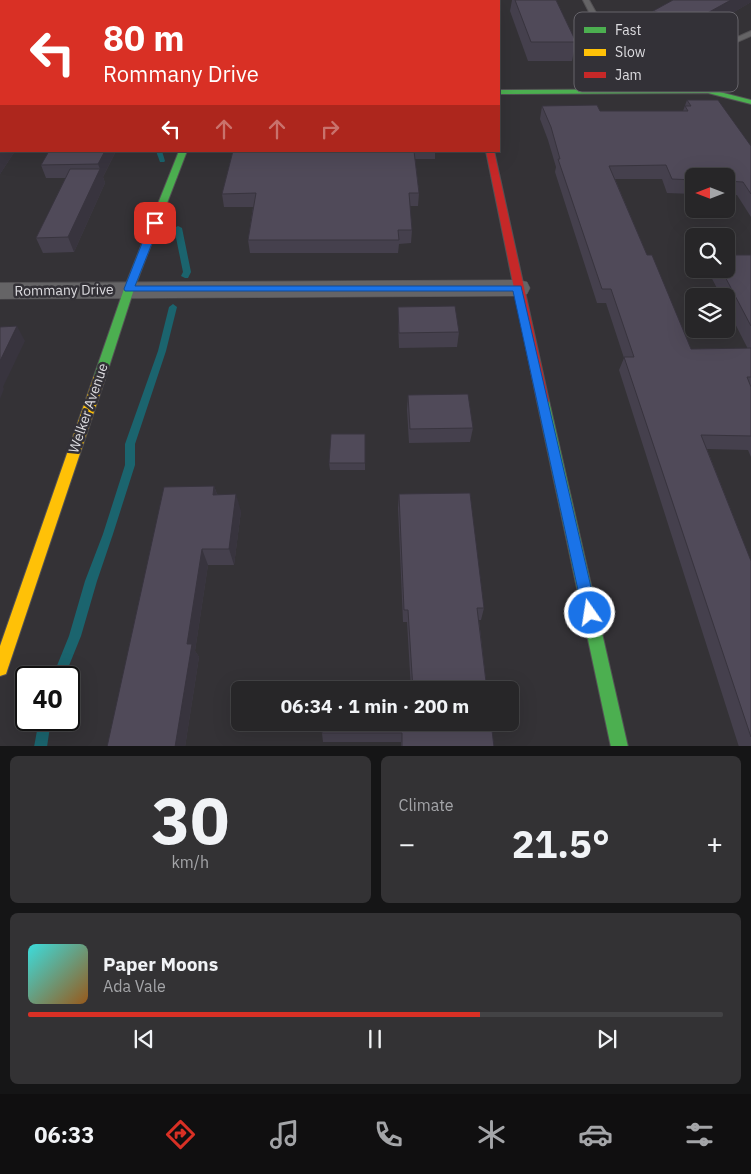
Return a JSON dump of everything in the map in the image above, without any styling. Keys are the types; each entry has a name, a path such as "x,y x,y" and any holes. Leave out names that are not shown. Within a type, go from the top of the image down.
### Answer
{"street":[{"path":"500,92 574,92"},
{"path":"714,92 751,102"},
{"name":"Welker Avenue","path":"0,668 129,289 183,152"},
{"path":"490,152 518,288 620,746"},
{"name":"Rommany Drive","path":"0,291 518,288"}],"lane":[{"path":"586,0 592,12"},
{"path":"738,39 751,33"}],"building":[{"path":"515,0 556,0 574,38 574,42 531,42"},
{"path":"673,0 731,0 709,12 653,11"},
{"path":"687,100 718,100 751,146 751,194 743,182 735,182 735,168 685,168 685,180 672,179 666,165 609,166 647,255 652,255 691,349 751,348 751,377 747,377 751,387 751,436 701,435 751,561 751,737 624,357 634,357 611,289 602,289 558,159 560,159 551,127 542,106 597,105 600,111 688,111 685,106 691,106"},
{"path":"48,152 104,152 98,164 41,165"},
{"path":"233,152 414,152 419,193 409,193 412,230 398,230 399,240 248,240 256,193 222,194"},
{"path":"70,169 100,169 68,237 36,238"},
{"path":"735,255 751,255 751,326 735,296 735,288 731,288 726,278 735,278"},
{"path":"455,306 459,332 399,333 398,307"},
{"path":"17,326 0,361 0,327"},
{"path":"468,394 473,428 410,429 408,395"},
{"path":"331,434 365,434 365,463 329,463"},
{"path":"214,486 213,495 236,494 229,549 202,549 187,644 192,644 175,746 107,746 164,487"},
{"path":"470,493 484,608 477,608 486,681 412,681 408,610 404,610 399,494"},
{"path":"322,731 492,731 494,746 402,746 402,733 322,733"}],"waterway":[{"path":"159,152 162,161"},
{"path":"178,228 187,272 185,276"},
{"path":"63,666 75,636 91,581 130,465 130,444 162,351 173,307"},
{"path":"40,746 43,731"}],"traffic: fast":[{"path":"500,92 574,92"},
{"path":"712,92 751,102"},
{"path":"100,376 129,289 183,152"},
{"path":"543,401 620,746"}],"traffic: slow":[{"path":"0,668 100,376"}],"traffic: jam":[{"path":"490,152 543,401"}],"route":[{"path":"155,223 129,289 518,288 590,613"}]}
